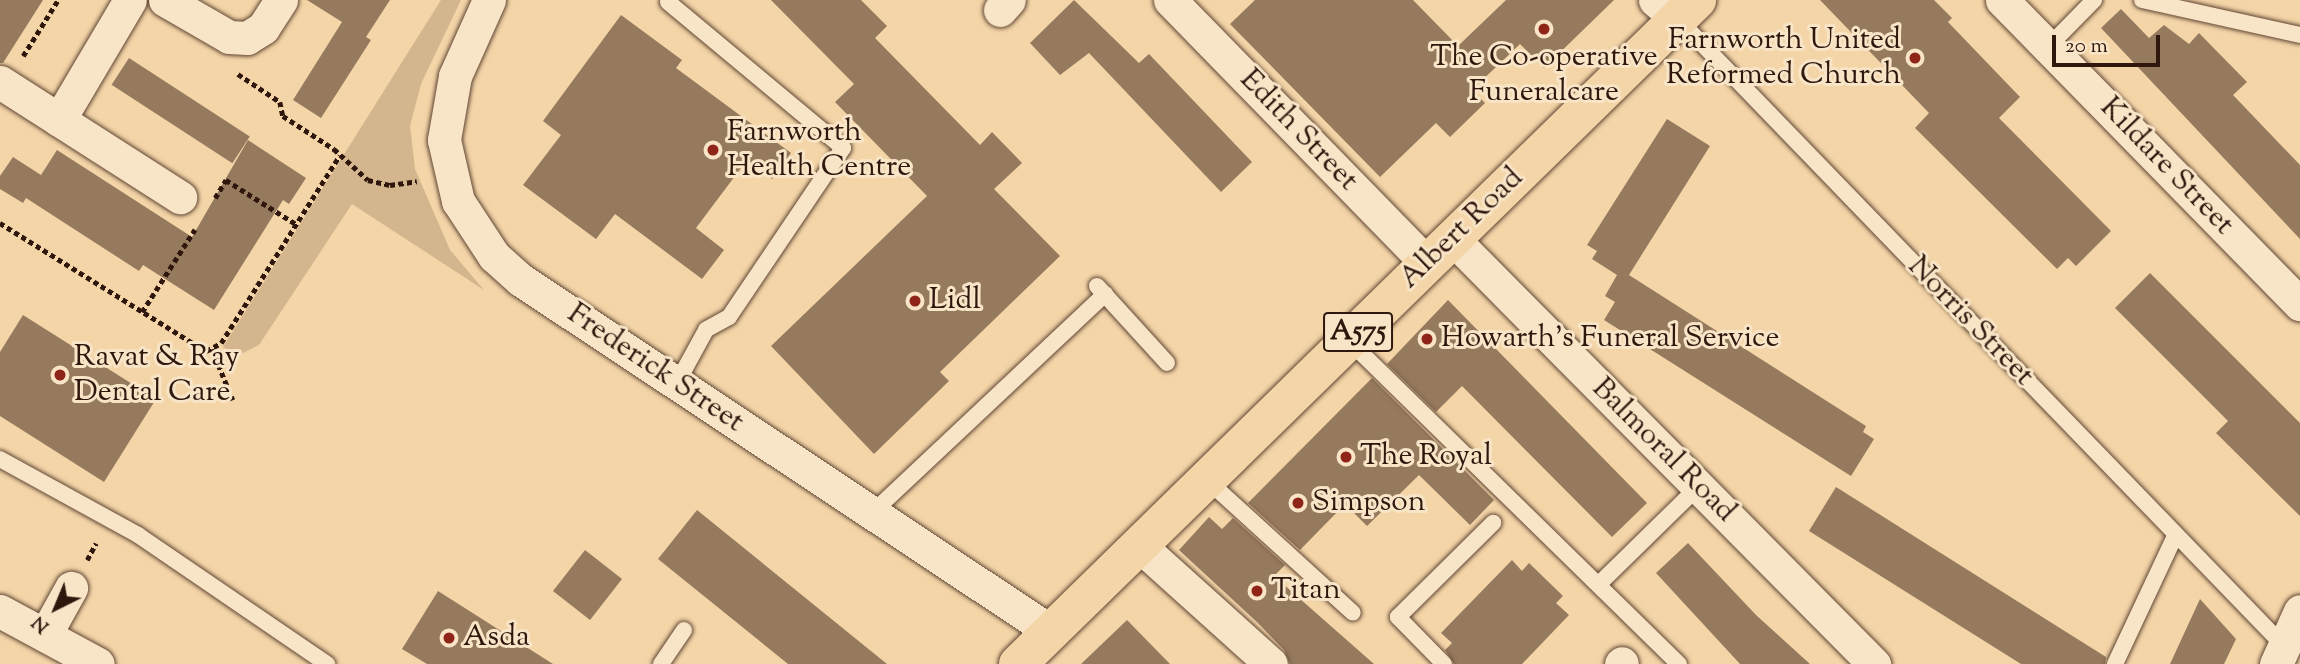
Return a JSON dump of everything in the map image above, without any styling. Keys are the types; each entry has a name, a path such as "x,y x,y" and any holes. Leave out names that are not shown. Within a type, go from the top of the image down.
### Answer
{"main road":[{"name":"Albert Road","path":"1018,664 1349,341 1676,6"}],"street":[{"path":"59,120 130,0"},
{"path":"165,0 229,37 247,38 263,28 281,0"},
{"name":"Frederick Street","path":"489,0 455,76 446,109 449,172 474,230 494,256 521,280 1050,631"},
{"name":"Edith Street","path":"1170,0 1439,250"},
{"name":"Kildare Street","path":"2002,0 2300,304"},
{"path":"2,83 197,207"},
{"name":"Balmoral Road","path":"1439,250 1699,487 1874,664"},
{"path":"1140,545 1271,664"},
{"path":"45,635 71,588"},
{"path":"0,611 98,664"},
{"path":"2280,655 2300,611"}],"lane":[{"path":"2048,47 2094,0"},
{"path":"2142,0 2300,35"},
{"path":"668,2 843,148 729,317 706,330 677,383"},
{"name":"Norris Street","path":"1676,6 2175,536 2280,655"},
{"path":"872,513 1101,290 1167,363"},
{"path":"1349,341 1679,664"},
{"path":"0,459 109,520 327,664"},
{"path":"1207,480 1353,613"},
{"path":"1599,584 1699,487"},
{"path":"1444,664 1398,617 1493,523"},
{"path":"2115,664 2175,536"},
{"path":"662,664 684,630"}],"path":[{"path":"2,83 58,0"},
{"path":"229,37 216,59 280,102 283,117 340,155 368,180 390,185 449,172"},
{"path":"0,223 199,349 212,349 221,342 340,155"},
{"path":"142,312 197,207 226,180 296,224"},
{"path":"212,349 233,400"},
{"path":"71,588 109,520"}],"shaded area":[{"path":"441,0 461,0 421,84 410,126 415,169 450,250 484,290 352,204 259,345 237,356 223,347"}],"building":[{"path":"0,0 43,0 3,63 0,63"},
{"path":"307,0 390,0 366,37 371,40 321,118 293,100 342,22"},
{"name":"Lidl","path":"771,0 861,0 887,26 875,38 980,145 992,132 1022,163 994,189 1060,256 940,372 949,381 874,454 771,346 927,196 835,102 854,84"},
{"path":"1074,0 1139,63 1149,54 1252,162 1221,192 1089,53 1060,75 1030,43"},
{"path":"1255,0 1413,0 1458,46 1506,0 1614,0 1544,68 1520,44 1472,90 1485,103 1450,137 1436,123 1380,177 1230,24"},
{"path":"1820,0 1934,0 1952,18 1948,22 2020,97 1999,118 2111,231 2076,266 2068,258 2057,269 1915,128 1929,113"},
{"path":"2121,9 2149,38 2164,25 2189,44 2199,33 2247,82 2233,95 2300,165 2300,239 2101,28"},
{"name":"Farnworth Health Centre","path":"621,15 682,60 676,68 791,153 772,179 747,160 696,228 724,250 702,279 615,214 596,239 523,185 561,135 543,121"},
{"path":"129,58 250,136 232,163 112,85"},
{"path":"1667,119 1710,146 1629,275 1866,426 1863,432 1874,439 1851,476 1604,320 1615,302 1605,296 1617,275 1592,259 1597,251 1587,245"},
{"path":"248,140 306,178 289,204 283,200 214,310 143,265 139,271 26,198 23,203 0,189 0,176 13,157 41,175 57,150 192,237"},
{"path":"2150,273 2300,423 2300,516 2216,433 2228,421 2115,308"},
{"path":"1448,300 1647,503 1612,537 1462,386 1436,412 1387,364"},
{"name":"Ravat & Ray Dental Care","path":"23,315 156,399 104,482 0,416 0,352"},
{"path":"1372,378 1494,500 1470,525 1419,475 1367,526 1345,504 1300,550 1248,503"},
{"path":"1836,487 2106,657 2105,664 2021,664 1809,531"},
{"path":"697,510 887,664 788,664 658,559"},
{"name":"Titan","path":"1209,517 1222,529 1233,518 1285,565 1274,576 1374,664 1290,664 1284,650 1258,623 1179,550"},
{"path":"1688,543 1756,615 1810,664 1740,664 1656,573"},
{"path":"585,550 622,579 590,620 553,591"},
{"path":"1512,560 1522,571 1529,563 1563,596 1556,603 1569,615 1522,664 1454,664 1445,650 1452,643 1441,633"},
{"name":"Asda","path":"438,591 553,664 427,664 402,649"},
{"path":"2200,599 2236,639 2224,664 2170,664"},
{"path":"1127,620 1170,664 1081,664"}],"place":[{"name":"The Co-operative Funeralcare","path":"1544,29"},
{"name":"Farnworth United Reformed Church","path":"1915,58"},
{"name":"Farnworth Health Centre","path":"713,150"},
{"name":"Lidl","path":"915,301"},
{"name":"Howarth's Funeral Service","path":"1427,339"},
{"name":"Ravat & Ray Dental Care","path":"60,375"},
{"name":"The Royal","path":"1346,457"},
{"name":"Simpson","path":"1298,503"},
{"name":"Titan","path":"1257,591"},
{"name":"Asda","path":"449,638"}]}
